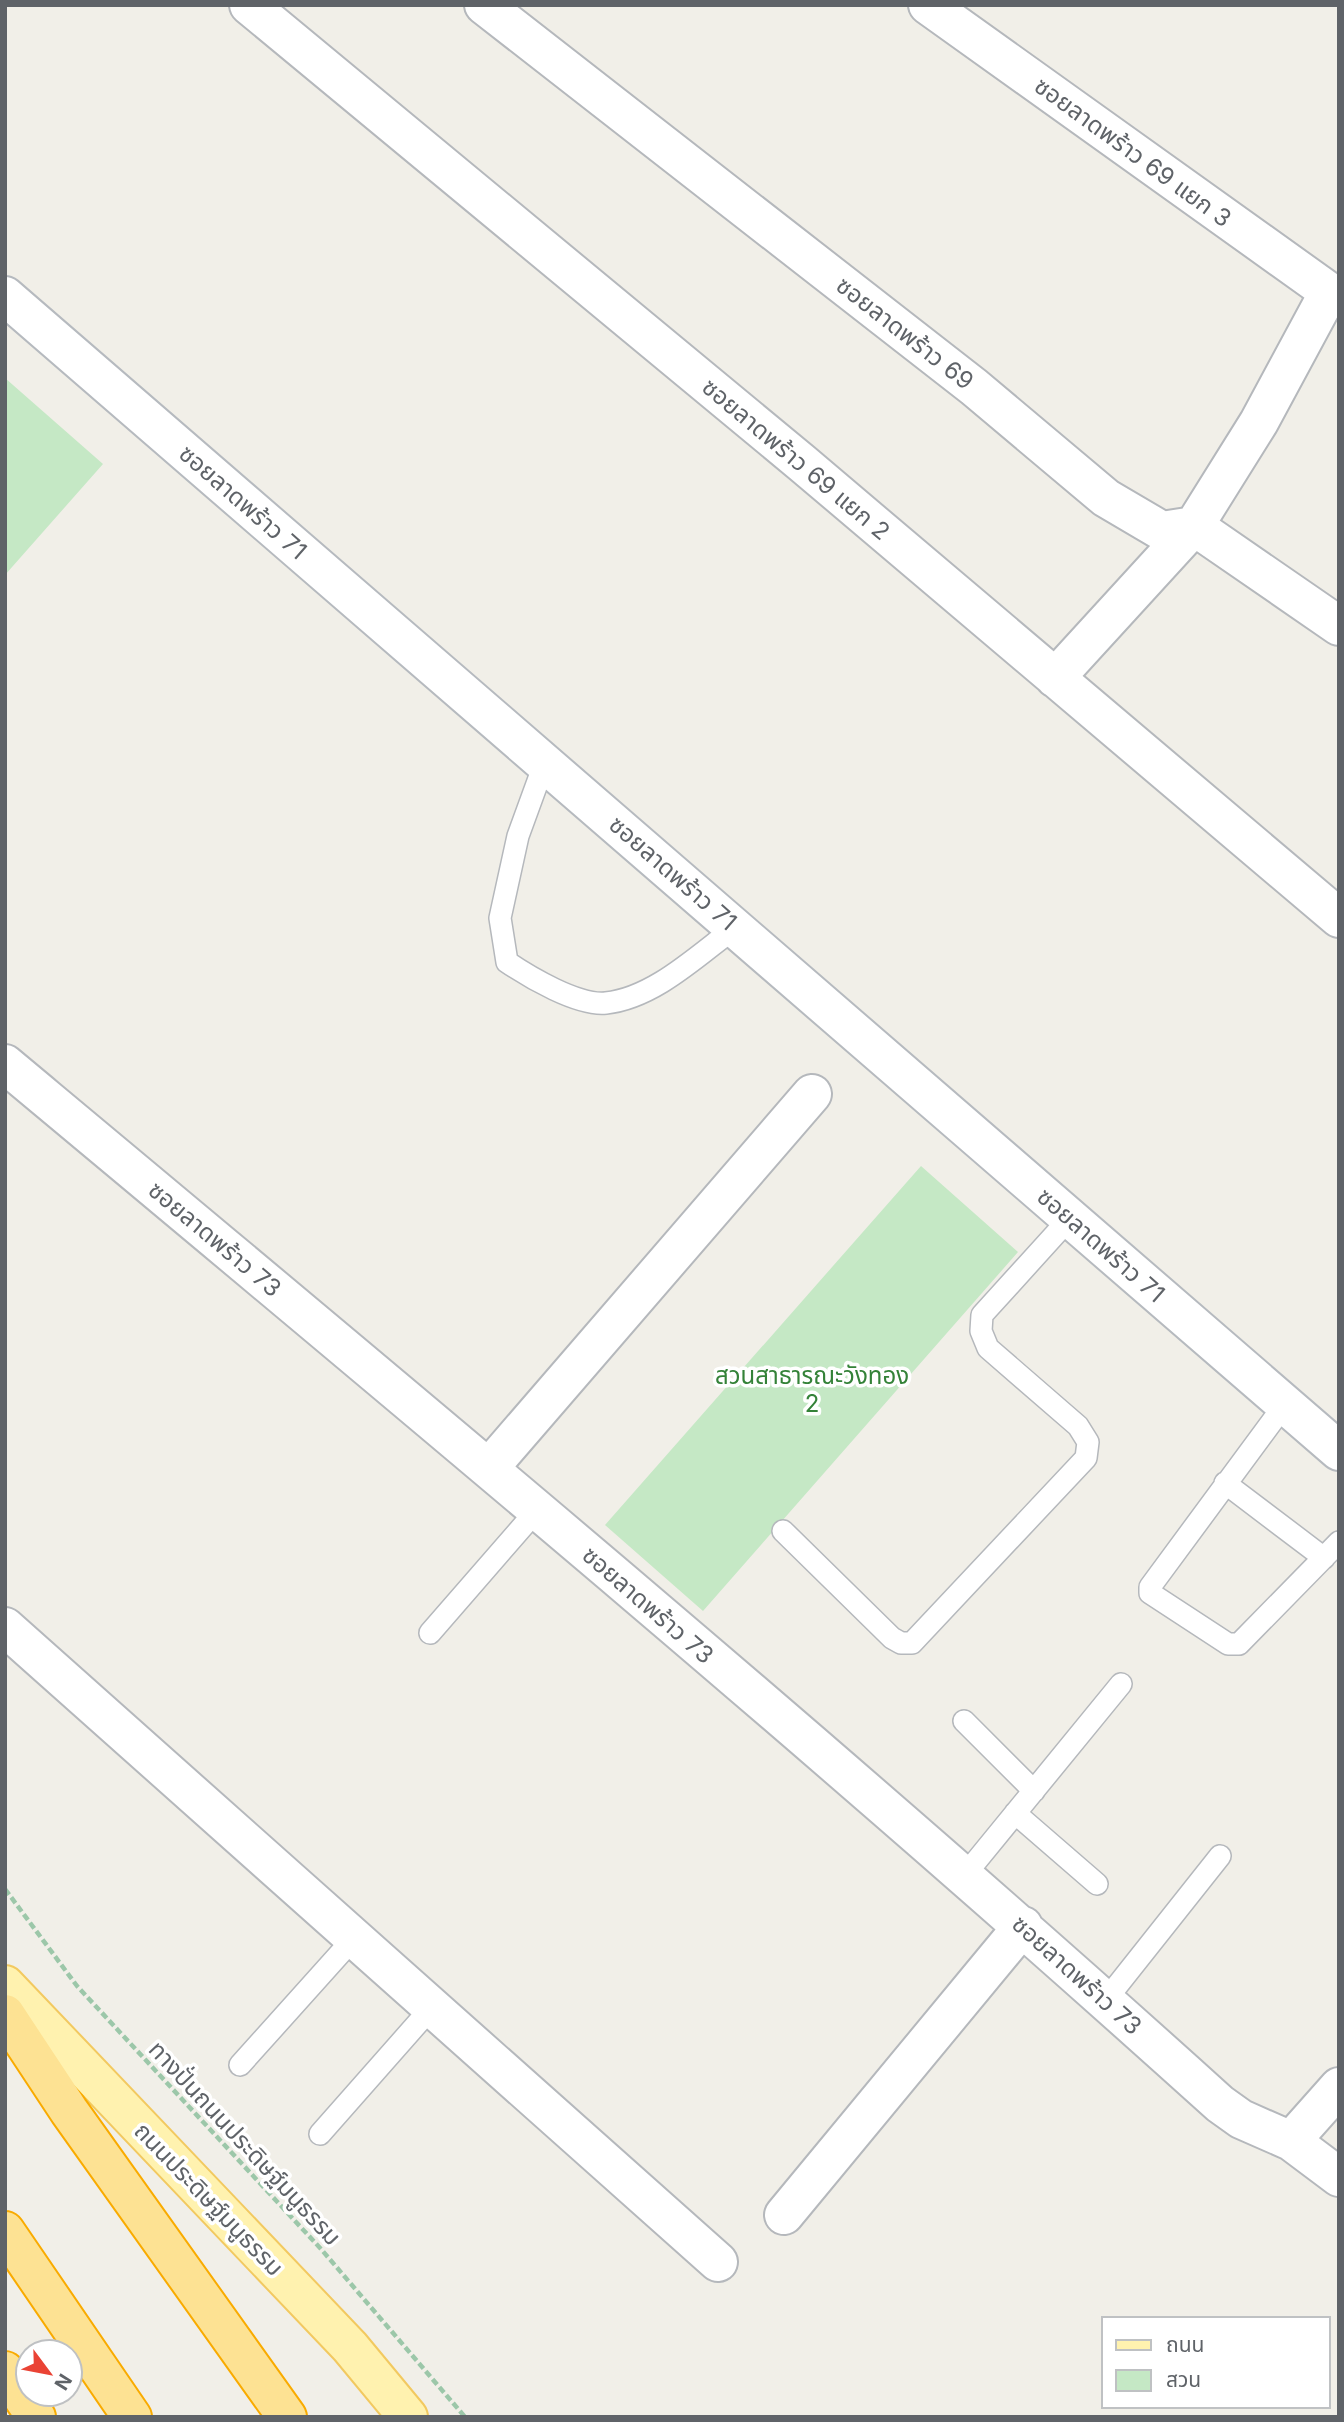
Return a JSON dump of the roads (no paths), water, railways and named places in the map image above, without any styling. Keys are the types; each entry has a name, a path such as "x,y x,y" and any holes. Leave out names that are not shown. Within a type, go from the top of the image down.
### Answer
{"highway":[{"path":"5,2014 69,2111 287,2417"},
{"path":"5,2231 132,2417"},
{"path":"5,2371 36,2417"}],"main road":[{"name":"ถนนประดิษฐ์มนูธรรม","path":"5,1985 350,2347 408,2417"}],"street":[{"name":"ซอยลาดพร้าว 69 แยก 2","path":"249,5 791,454 1339,918"},
{"name":"ซอยลาดพร้าว 69","path":"484,5 952,370 1106,498 1163,531 1194,526"},
{"name":"ซอยลาดพร้าว 69 แยก 3","path":"928,5 1334,296"},
{"name":"ซอยลาดพร้าว 71","path":"5,296 1339,1451"},
{"path":"1055,678 1194,526 1334,296"},
{"path":"1194,526 1339,626"},
{"name":"ซอยลาดพร้าว 73","path":"5,1065 489,1468 1023,1926 1220,2104 1241,2119 1291,2141 1339,2177"},
{"path":"489,1468 812,1094"},
{"path":"5,1627 718,2262"},
{"path":"784,2214 1023,1926"},
{"path":"1291,2141 1339,2087"}],"lane":[{"path":"545,762 518,836 500,918 507,962 547,988 603,1004 632,996 667,978 736,927"},
{"path":"783,1531 892,1638 901,1643 912,1643 1086,1458 1088,1442 1077,1426 988,1349 981,1331 982,1315 1070,1218"},
{"path":"1285,1404 1150,1587 1150,1593 1156,1600 1228,1644 1239,1644 1339,1542"},
{"path":"1225,1483 1324,1558"},
{"path":"430,1633 537,1510"},
{"path":"964,1876 1121,1684"},
{"path":"964,1721 1034,1791"},
{"path":"1015,1813 1097,1885"},
{"path":"1105,2001 1220,1856"},
{"path":"240,2065 354,1938"},
{"path":"320,2134 432,2007"}],"park label":[{"name":"สวนสาธารณะวังทอง 2","path":"812,1389"}]}
